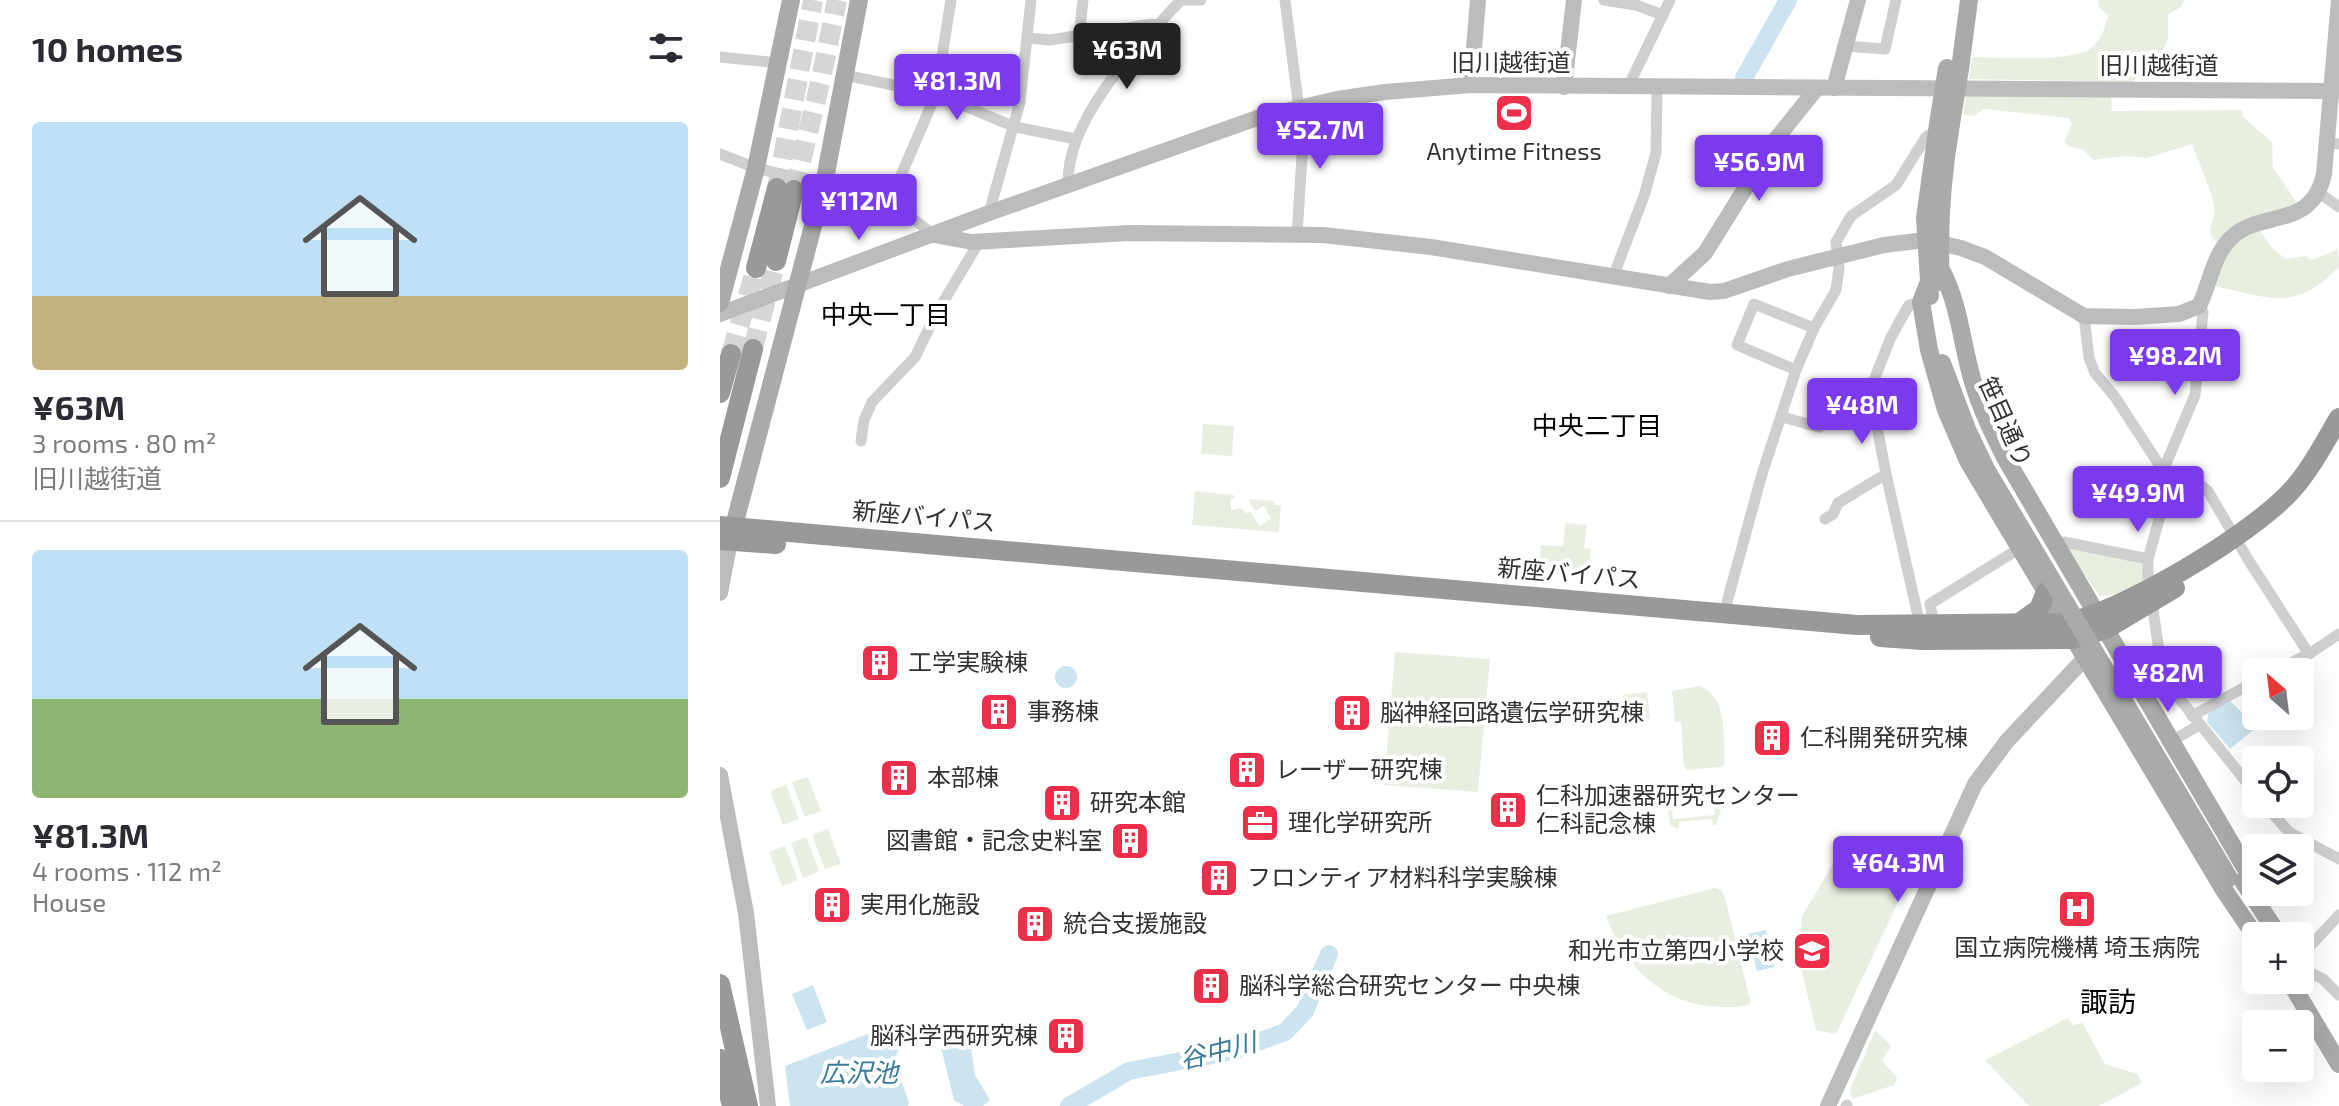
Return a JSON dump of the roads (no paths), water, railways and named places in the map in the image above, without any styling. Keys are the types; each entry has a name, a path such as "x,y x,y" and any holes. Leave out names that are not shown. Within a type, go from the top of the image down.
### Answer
{"highway":[{"path":"766,264 785,189"},
{"path":"720,478 753,349"},
{"path":"720,393 731,354"},
{"name":"新座バイパス","path":"2237,541 2291,490 2339,418"},
{"name":"新座バイパス","path":"726,534 1922,640 2087,628 2151,595 2237,541 2298,496 2339,436"},
{"name":"新座バイパス","path":"726,534 1857,625 2018,624 2087,628"},
{"path":"2018,624 2039,609 2046,592"},
{"path":"720,984 748,1106"},
{"path":"720,1059 732,1106"}],"main road":[{"name":"笹目通り","path":"1953,68 1958,0"},
{"name":"笹目通り","path":"1969,0 1941,126 1943,175 1932,241 1935,277 1946,323 1948,361 1994,461 2232,873 2256,922"},
{"path":"720,303 756,168 790,2"},
{"path":"726,534 824,184 859,6"},
{"path":"2242,862 2132,673 2087,628 2046,592 1968,461 1946,410 1929,350 1921,302 1935,277 1950,287 1974,387 1989,427 2056,545 2087,628 2085,658 2246,922"},
{"path":"2105,690 2106,676 2119,669 2132,673"},
{"name":"笹目通り","path":"2232,873 2269,922"},
{"path":"2297,994 2339,1064"},
{"path":"2312,994 2339,1039"}],"street":[{"path":"890,201 936,94 951,0"},
{"path":"989,213 1015,127 1031,0"},
{"path":"1079,36 1083,0"},
{"path":"1068,185 1067,172 1076,139 1121,68 1183,0 1201,0"},
{"path":"1285,0 1304,159 1297,235"},
{"path":"1471,85 1478,0"},
{"path":"1564,87 1574,0"},
{"path":"1604,0 1636,5 1663,15"},
{"path":"1628,87 1670,0"},
{"path":"1669,286 1705,253 1776,139 1826,88 1845,46 1858,0"},
{"path":"1845,46 1885,49 1896,0"},
{"path":"720,154 756,168 890,201 934,235 979,242 1129,233 1323,235 1431,247 1669,286 1724,291 1788,269 1884,245 1932,241 1985,257 2084,316 2179,314 2199,306 2218,257 2231,237 2239,231 2291,214 2313,200 2318,192 2333,143 2339,0"},
{"path":"1027,38 1050,40 1152,24 1157,26"},
{"path":"720,57 778,63"},
{"path":"845,75 936,94 1015,127 1076,139"},
{"name":"旧川越街道","path":"720,314 1195,138 1299,107 1385,92 1471,85 2334,90"},
{"path":"1613,277 1644,196 1656,153 1657,86"},
{"path":"1724,613 1762,474 1796,370 1814,328 1836,290 1839,268 1836,242 1851,216 1896,185 1926,137 1941,126"},
{"path":"2318,192 2339,207"},
{"path":"861,441 864,420 872,402 915,357 936,314 979,242"},
{"path":"1921,302 1909,305 1891,337 1872,380 1871,401 1886,474 1927,625"},
{"path":"1796,370 1737,345 1754,304 1814,328"},
{"path":"2199,306 2203,312 2195,395 2165,466 2165,498 2148,559 2148,578 2163,678 2242,777"},
{"path":"2084,316 2089,358 2095,373 2115,397 2165,473 2204,486 2309,654"},
{"path":"1782,417 1819,427 1833,390 1871,401"},
{"path":"1825,519 1833,514 1838,503 1886,474"},
{"path":"720,593 726,534"},
{"path":"2056,545 2064,542 2148,559"},
{"path":"1927,625 1930,604 2020,548"},
{"path":"2301,658 2339,634"},
{"path":"1828,1106 1975,784 2007,741 2085,658"},
{"path":"2172,741 2195,720 2242,690"},
{"path":"720,775 746,913 768,1106"},
{"path":"2276,818 2289,832 2339,859"},
{"path":"2314,942 2339,915"},
{"path":"2314,975 2339,995"}],"water":[{"path":"1066,666 1077,677 1066,688 1055,677"},
{"path":"2230,701 2242,713 2242,730 2253,730 2230,749 2207,722 2208,713"},
{"path":"1766,930 1775,967 1757,971 1748,934"},
{"path":"813,985 827,1022 807,1030 792,994"},
{"name":"広沢池","path":"896,1023 907,1027 911,1042 901,1044 894,1061 908,1106 790,1106 785,1066"},
{"name":"広沢池","path":"937,1031 967,1035 975,1075 990,1100 983,1106 964,1106 954,1100"}],"waterway":[{"name":"谷中川","path":"1744,78 1788,0"},
{"name":"谷中川","path":"1069,1106 1129,1071 1233,1051 1285,1032 1305,1011 1329,954"}],"tunnel":[{"path":"777,188 813,0"},
{"path":"794,190 837,0"},
{"path":"753,349 776,261"},
{"path":"731,354 756,268"}],"place":[{"name":"Anytime Fitness","path":"1514,113"},
{"name":"工学実験棟","path":"880,663"},
{"name":"事務棟","path":"999,712"},
{"name":"脳神経回路遺伝学研究棟","path":"1352,713"},
{"name":"仁科開発研究棟","path":"1772,738"},
{"name":"レーザー研究棟","path":"1247,770"},
{"name":"本部棟","path":"899,778"},
{"name":"研究本館","path":"1062,803"},
{"name":"仁科加速器研究センター 仁科記念棟","path":"1508,810"},
{"name":"理化学研究所","path":"1260,823"},
{"name":"図書館・記念史料室","path":"1130,841"},
{"name":"フロンティア材料科学実験棟","path":"1219,878"},
{"name":"実用化施設","path":"832,905"},
{"name":"国立病院機構 埼玉病院","path":"2077,909"},
{"name":"統合支援施設","path":"1035,924"},
{"name":"和光市立第四小学校","path":"1812,951"},
{"name":"脳科学総合研究センター 中央棟","path":"1211,986"},
{"name":"脳科学西研究棟","path":"1066,1036"}],"district":[{"name":"中央一丁目","path":"886,315"},
{"name":"中央二丁目","path":"1597,426"},
{"name":"諏訪","path":"2108,1002"}]}
